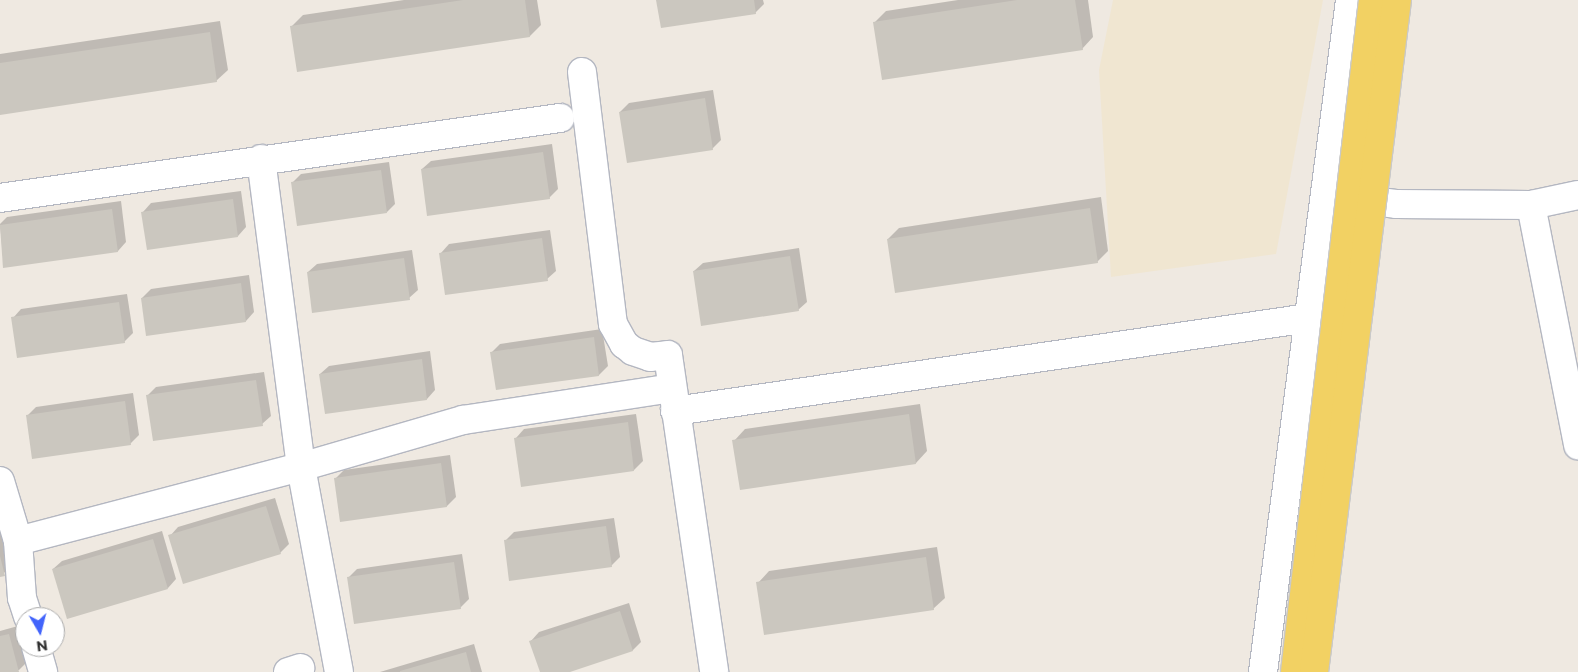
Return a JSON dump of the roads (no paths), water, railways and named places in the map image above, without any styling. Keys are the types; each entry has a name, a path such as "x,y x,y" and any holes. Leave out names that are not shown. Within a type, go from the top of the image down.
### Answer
{"main road":[{"path":"1295,672 1373,0"},
{"path":"1314,672 1397,0"}],"street":[{"path":"1263,672 1350,0"},
{"path":"582,72 613,324 624,344 633,351 650,357 668,355 673,400 714,672"},
{"path":"0,198 261,159 560,118"},
{"path":"261,159 301,467 339,672"},
{"path":"1325,196 1396,204 1531,205 1578,196"},
{"path":"1531,205 1578,445"},
{"path":"18,541 301,467 462,420 673,400 1309,318"},
{"path":"0,481 18,541 17,606"},
{"path":"39,657 43,672"}]}
